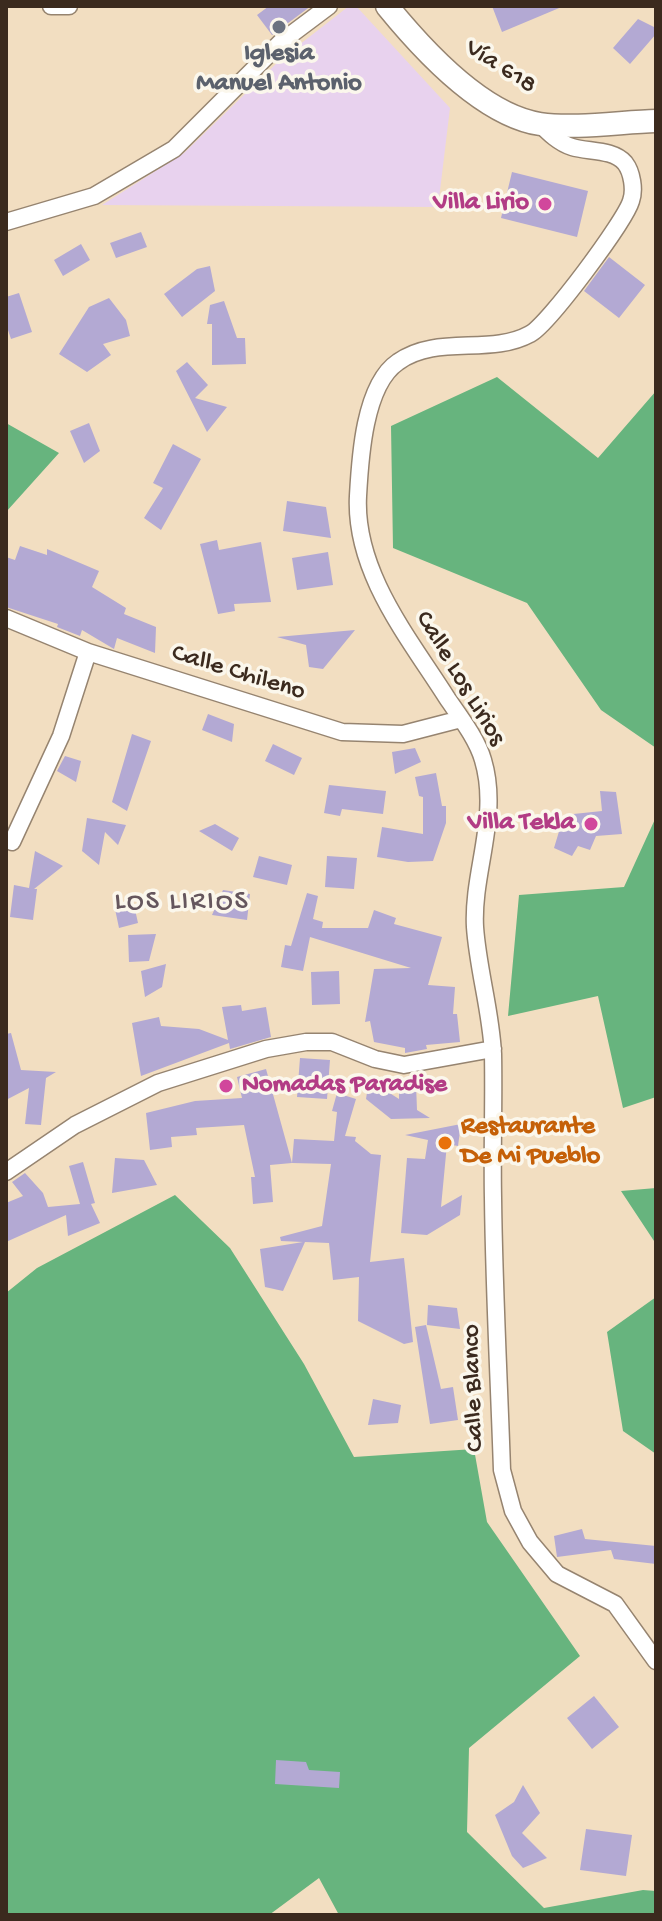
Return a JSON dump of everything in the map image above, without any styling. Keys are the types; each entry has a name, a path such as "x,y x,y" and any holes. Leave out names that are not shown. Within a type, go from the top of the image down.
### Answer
{"street":[{"path":"51,6 69,6"},
{"path":"6,222 94,196 174,149 281,42 329,6"},
{"name":"Vía 618","path":"387,6 413,38 467,87 508,113 540,124 656,121"},
{"name":"Calle Los Lirios","path":"493,1049 475,924 489,804 483,760 461,719 386,606 375,577 358,503 362,452 370,409 382,381 397,362 429,348 509,341 530,334 562,300 632,200 632,179 625,163 613,155 569,146 540,124"},
{"name":"Calle Chileno","path":"6,618 88,652 342,732 403,734 461,719"},
{"path":"12,842 61,736 88,652"},
{"path":"6,1172 75,1125 158,1083 266,1049 306,1042 332,1042 375,1059 404,1065 493,1049"},
{"name":"Calle Blanco","path":"493,1049 493,1198 502,1470 513,1511 530,1542 557,1574 615,1604 656,1661"}],"shaded area":[{"path":"349,6 356,6 450,108 438,207 102,205 184,153 281,59"}],"green space":[{"path":"497,377 598,458 656,391 656,748 601,710 527,603 393,548 391,426"},
{"path":"6,423 59,453 6,512"},
{"path":"656,817 656,1097 623,1108 598,996 508,1016 519,895 624,887"},
{"path":"656,1188 656,1244 621,1191"},
{"path":"175,1195 230,1248 304,1364 354,1457 474,1449 487,1522 580,1656 469,1748 467,1832 544,1908 643,1890 656,1891 656,1915 339,1915 319,1878 269,1915 6,1915 6,1293 37,1268"},
{"path":"656,1297 656,1454 623,1431 607,1332"}],"building":[{"name":"Iglesia Manuel Antonio","path":"269,6 311,6 272,35 257,15"},
{"path":"492,6 564,6 502,32"},
{"path":"638,19 656,28 656,34 630,64 613,48"},
{"name":"Villa Lirio","path":"512,172 588,191 577,237 501,218"},
{"path":"141,232 147,247 116,258 110,243"},
{"path":"81,244 90,260 63,276 54,260"},
{"path":"609,257 645,285 619,318 584,291"},
{"path":"210,266 215,291 182,317 164,294 197,269"},
{"path":"19,293 32,332 11,339 6,324 6,297"},
{"path":"109,298 126,320 130,336 103,344 111,355 87,372 59,354 89,307"},
{"path":"224,301 237,338 245,338 246,364 212,365 212,324 207,324 210,305"},
{"path":"187,362 208,385 195,398 227,407 207,432 176,371"},
{"path":"89,423 100,451 84,463 70,431"},
{"path":"173,444 201,459 161,530 144,518 163,488 153,483"},
{"path":"287,501 326,507 331,538 283,531"},
{"path":"217,540 219,550 261,542 271,602 234,604 235,611 218,614 200,544"},
{"path":"20,546 47,555 47,549 99,571 92,587 126,608 124,614 156,627 155,653 117,638 114,649 82,630 80,636 57,627 58,624 6,607 6,557 15,560"},
{"path":"328,552 333,585 297,590 292,558"},
{"path":"355,630 323,669 309,667 306,645 277,637"},
{"path":"208,714 234,724 232,742 202,730"},
{"path":"132,734 151,741 127,811 112,802"},
{"path":"273,744 302,758 294,775 265,761"},
{"path":"415,748 421,762 395,774 392,752"},
{"path":"65,756 81,761 76,782 57,771"},
{"path":"436,773 442,806 446,806 446,823 433,861 408,862 377,857 382,827 423,834 423,797 419,796 415,777"},
{"path":"329,785 386,791 383,814 342,809 340,816 324,813"},
{"name":"Villa Tekla","path":"600,791 616,792 622,834 596,836 590,850 578,846 572,856 554,848 564,815 602,811"},
{"path":"87,818 126,825 118,845 105,832 99,865 82,851"},
{"path":"215,824 239,838 232,851 199,831"},
{"path":"35,851 63,866 34,889 37,889 33,920 10,917 14,885 29,888"},
{"path":"259,856 292,865 287,885 253,877"},
{"path":"327,856 357,858 354,889 325,887"},
{"path":"223,890 250,894 247,920 212,915"},
{"path":"307,893 318,896 313,919 323,922 322,928 368,928 374,910 396,918 394,924 442,937 428,985 455,987 453,1014 457,1014 460,1042 426,1045 427,1049 405,1053 405,1048 374,1042 370,1021 365,1022 374,969 411,968 310,937 303,971 281,967 285,945 291,946"},
{"path":"134,905 138,923 119,928 115,909"},
{"path":"156,934 149,961 129,962 128,935"},
{"path":"166,964 162,987 145,997 141,971"},
{"path":"339,971 340,1004 312,1005 311,972"},
{"path":"241,1005 242,1011 266,1007 271,1037 230,1049 229,1043 141,1076 132,1023 159,1017 161,1026 199,1029 228,1040 222,1007"},
{"path":"11,1033 21,1070 56,1072 46,1078 41,1125 25,1124 29,1088 6,1100 6,1034"},
{"path":"300,1058 330,1060 327,1099 297,1097"},
{"path":"266,1069 292,1163 270,1165 273,1202 253,1204 251,1177 255,1177 244,1125 196,1128 197,1135 171,1137 172,1147 150,1150 146,1113 195,1101 242,1098 237,1077"},
{"path":"369,1080 399,1099 399,1085 416,1084 417,1110 430,1118 391,1119 366,1099"},
{"path":"337,1093 356,1099 345,1136 356,1137 355,1141 371,1154 381,1155 370,1262 404,1258 413,1342 404,1344 358,1321 359,1277 333,1280 329,1243 305,1242 283,1291 265,1287 260,1249 303,1242 281,1241 280,1237 322,1226 331,1164 292,1163 294,1139 334,1141 337,1112 332,1111"},
{"path":"461,1124 458,1146 447,1144 441,1207 462,1195 460,1215 427,1235 401,1233 407,1158 425,1159 428,1140 405,1135"},
{"path":"115,1158 144,1160 157,1185 112,1193"},
{"path":"83,1162 95,1203 91,1204 100,1223 68,1236 66,1215 6,1242 6,1203 23,1196 12,1182 25,1173 43,1193 48,1207 80,1204 69,1166"},
{"path":"428,1305 457,1308 460,1329 427,1325"},
{"path":"426,1325 441,1389 453,1387 458,1420 430,1424 415,1327"},
{"path":"373,1399 401,1405 398,1423 368,1425"},
{"path":"582,1529 585,1539 656,1546 656,1564 614,1559 611,1550 557,1557 554,1536"},
{"path":"594,1696 619,1727 592,1749 567,1718"},
{"path":"276,1760 306,1762 309,1770 340,1772 339,1788 275,1784"},
{"path":"523,1785 540,1813 522,1833 547,1858 523,1868 512,1856 495,1815 514,1802"},
{"path":"586,1829 632,1835 626,1876 580,1870"}],"place":[{"name":"Iglesia Manuel Antonio","path":"279,27"},
{"name":"Villa Lirio","path":"545,204"},
{"name":"Villa Tekla","path":"591,824"},
{"name":"Nomadas Paradise","path":"226,1086"},
{"name":"Restaurante De Mi Pueblo","path":"445,1143"}],"district":[{"name":"LOS LIRIOS","path":"182,904"}]}
